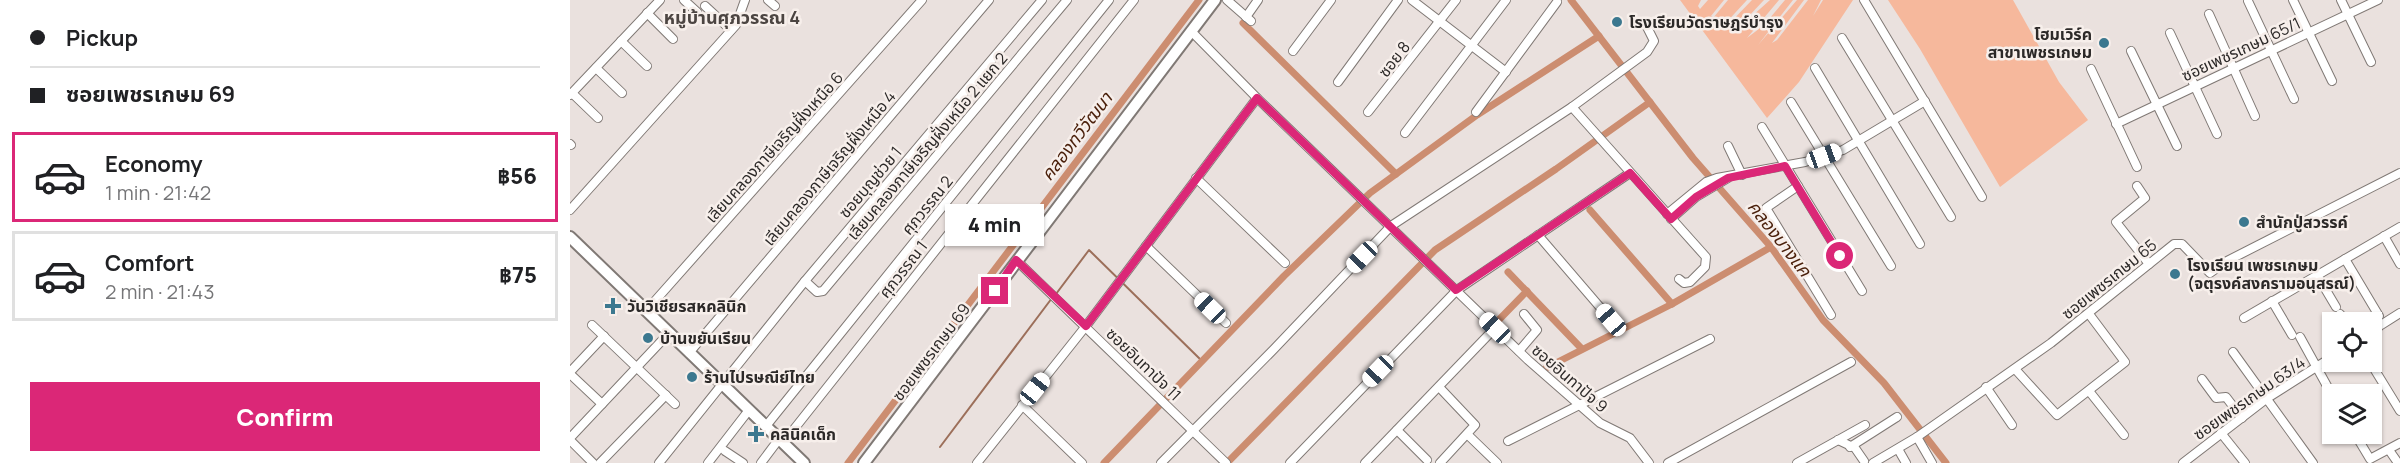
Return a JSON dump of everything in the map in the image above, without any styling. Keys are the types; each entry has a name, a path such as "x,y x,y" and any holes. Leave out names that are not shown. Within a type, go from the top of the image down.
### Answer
{"main road":[{"name":"ซอยเพชรเกษม 69","path":"864,463 974,321 1016,260 1215,0"},
{"path":"570,237 804,463"}],"street":[{"path":"598,118 571,94 660,0"},
{"path":"684,0 697,12"},
{"path":"570,210 738,22 745,0"},
{"path":"768,0 775,6"},
{"name":"เลียบคลองภาษีเจริญฝั่งเหนือ 6","path":"646,311 922,0"},
{"name":"เลียบคลองภาษีเจริญฝั่งเหนือ 4","path":"689,353 989,0"},
{"name":"ซอยบุญช่วย 1","path":"659,463 805,281 1042,0"},
{"name":"เลียบคลองภาษีเจริญฝั่งเหนือ 2 แยก 2","path":"805,281 817,292 823,291 1067,0"},
{"name":"ศุภวรรณ 2","path":"766,426 1109,0"},
{"name":"ศุภวรรณ 1","path":"761,463 1134,0"},
{"path":"1227,0 1248,19 1258,0"},
{"path":"1293,51 1331,0"},
{"path":"1338,82 1398,0"},
{"path":"1412,0 1506,72"},
{"name":"ซอย 8","path":"1368,112 1456,0"},
{"path":"1405,133 1506,0"},
{"path":"1864,0 1982,197"},
{"path":"2293,0 2332,81"},
{"path":"2341,0 2371,62"},
{"name":"ซอยเพชรเกษม 65/1","path":"2116,124 2378,0"},
{"path":"2248,1 2294,99"},
{"path":"1476,112 1557,2"},
{"path":"705,6 731,30"},
{"path":"647,13 673,39"},
{"path":"2209,14 2255,116"},
{"path":"1161,463 1391,226 1572,107 1647,52 1654,41 1645,23"},
{"name":"ซอยอินทาปัจ 9","path":"1191,31 1257,98 1519,351 1600,423 1630,438 1649,463"},
{"path":"2170,33 2217,134"},
{"path":"1842,38 1951,218"},
{"path":"621,40 647,66"},
{"path":"2131,51 2177,146"},
{"path":"596,68 622,93"},
{"path":"1815,68 1920,244"},
{"path":"2091,69 2137,167"},
{"path":"977,463 1086,326 1257,98"},
{"path":"1669,216 1694,195 1719,181 1824,156 1860,141 1925,101"},
{"path":"1791,102 1891,266"},
{"path":"1572,107 1707,261 1705,267 1690,282 1679,279"},
{"path":"1762,127 1862,291"},
{"path":"1728,146 1742,175"},
{"path":"1290,463 1456,290 1630,173"},
{"name":"ซอยเพชรเกษม 65","path":"1877,462 2015,369 2089,314 2174,244 2181,243 2210,273 2228,261 2400,173"},
{"path":"1196,178 1285,263"},
{"path":"1798,186 1766,208 1831,315"},
{"path":"2137,186 2145,198 2116,222 2149,264"},
{"path":"2244,318 2400,226"},
{"path":"1538,235 1611,320"},
{"path":"2384,236 2400,264"},
{"path":"1146,246 1226,323"},
{"path":"2345,259 2377,312"},
{"name":"ซอยอินทาปัจ 11","path":"1016,260 1051,291 1224,461"},
{"path":"2317,275 2339,312"},
{"path":"2272,301 2326,384"},
{"path":"1519,351 1537,330 1524,314"},
{"path":"2015,369 2054,415 2089,391 2125,362 2089,314"},
{"path":"2382,325 2399,316"},
{"path":"592,325 675,404"},
{"path":"1365,463 1495,328"},
{"path":"593,463 570,439 669,333"},
{"path":"602,404 570,373 604,336"},
{"path":"1508,441 1710,339"},
{"path":"2233,352 2313,463"},
{"path":"1668,463 1851,362"},
{"name":"ซอยเพชรเกษม 63/4","path":"2183,463 2266,399 2322,364"},
{"path":"2376,372 2400,411"},
{"path":"2202,379 2216,398 2226,397 2242,418"},
{"path":"1439,387 1474,423 1468,435 1440,463"},
{"path":"1986,387 2012,425"},
{"path":"2089,391 2124,435"},
{"path":"600,463 666,395"},
{"path":"1022,405 1082,463"},
{"path":"708,463 748,410"},
{"path":"1850,447 1897,417"},
{"path":"1797,463 1865,425"},
{"path":"1397,430 1427,460"},
{"path":"2221,433 2245,463"},
{"path":"1468,435 1497,463"},
{"path":"1917,437 1932,463"},
{"path":"1838,440 1858,451 1864,461"},
{"path":"2361,444 2370,459 2400,443"},
{"path":"1898,449 1906,463"},
{"path":"725,450 742,463"},
{"path":"2389,450 2398,463"}],"shaded area":[{"path":"1680,0 1701,0 1698,6 1700,9 1708,0 1724,0 1711,16 1713,18 1728,0 1747,0 1723,26 1725,28 1752,0 1764,0 1732,34 1770,0 1779,0 1747,38 1764,25 1785,0 1793,0 1758,45 1797,0 1804,0 1772,43 1777,40 1808,0 1821,0 1813,16 1823,0 1853,0 1799,82 1767,118"},
{"path":"1888,0 2013,0 2059,82 2088,120 2000,187 1920,49"}],"waterway":[{"name":"คลองทวีวัฒนา","path":"848,463 1199,0"},
{"name":"คลองบางแค","path":"1571,0 1693,158 1771,247 1823,320 1884,383 1946,463"},
{"path":"1243,23 1396,174"},
{"path":"1104,463 1284,276 1370,193 1477,115 1599,36"},
{"path":"1227,463 1435,250 1556,169 1650,102"},
{"path":"1590,210 1672,304"},
{"path":"1546,368 1672,304 1771,247"},
{"path":"1056,294 1089,250 1202,361"},
{"path":"1508,272 1581,348"},
{"path":"1489,330 1527,291"},
{"path":"940,447 1052,298"}],"place":[{"name":"โรงเรียนวัดราษฎร์บำรุง","path":"1617,22"},
{"name":"โฮมเวิร์ค สาขาเพชรเกษม","path":"2104,43"},
{"name":"สำนักปู่สวรรค์","path":"2244,222"},
{"name":"โรงเรียน เพชรเกษม (จตุรงค์สงครามอนุสรณ์)","path":"2175,274"},
{"name":"วันวิเชียรสหคลินิก","path":"613,306"},
{"name":"บ้านขยันเรียน","path":"648,338"},
{"name":"ร้านไปรษณีย์ไทย","path":"692,377"},
{"name":"คลินิคเด็ก","path":"756,434"}],"district":[{"name":"หมู่บ้านศุภวรรณ 4","path":"732,17"}],"route":[{"path":"995,291 1016,260 1086,326 1257,98 1456,290 1630,173 1671,219 1696,197 1728,178 1785,166 1840,256"}]}
